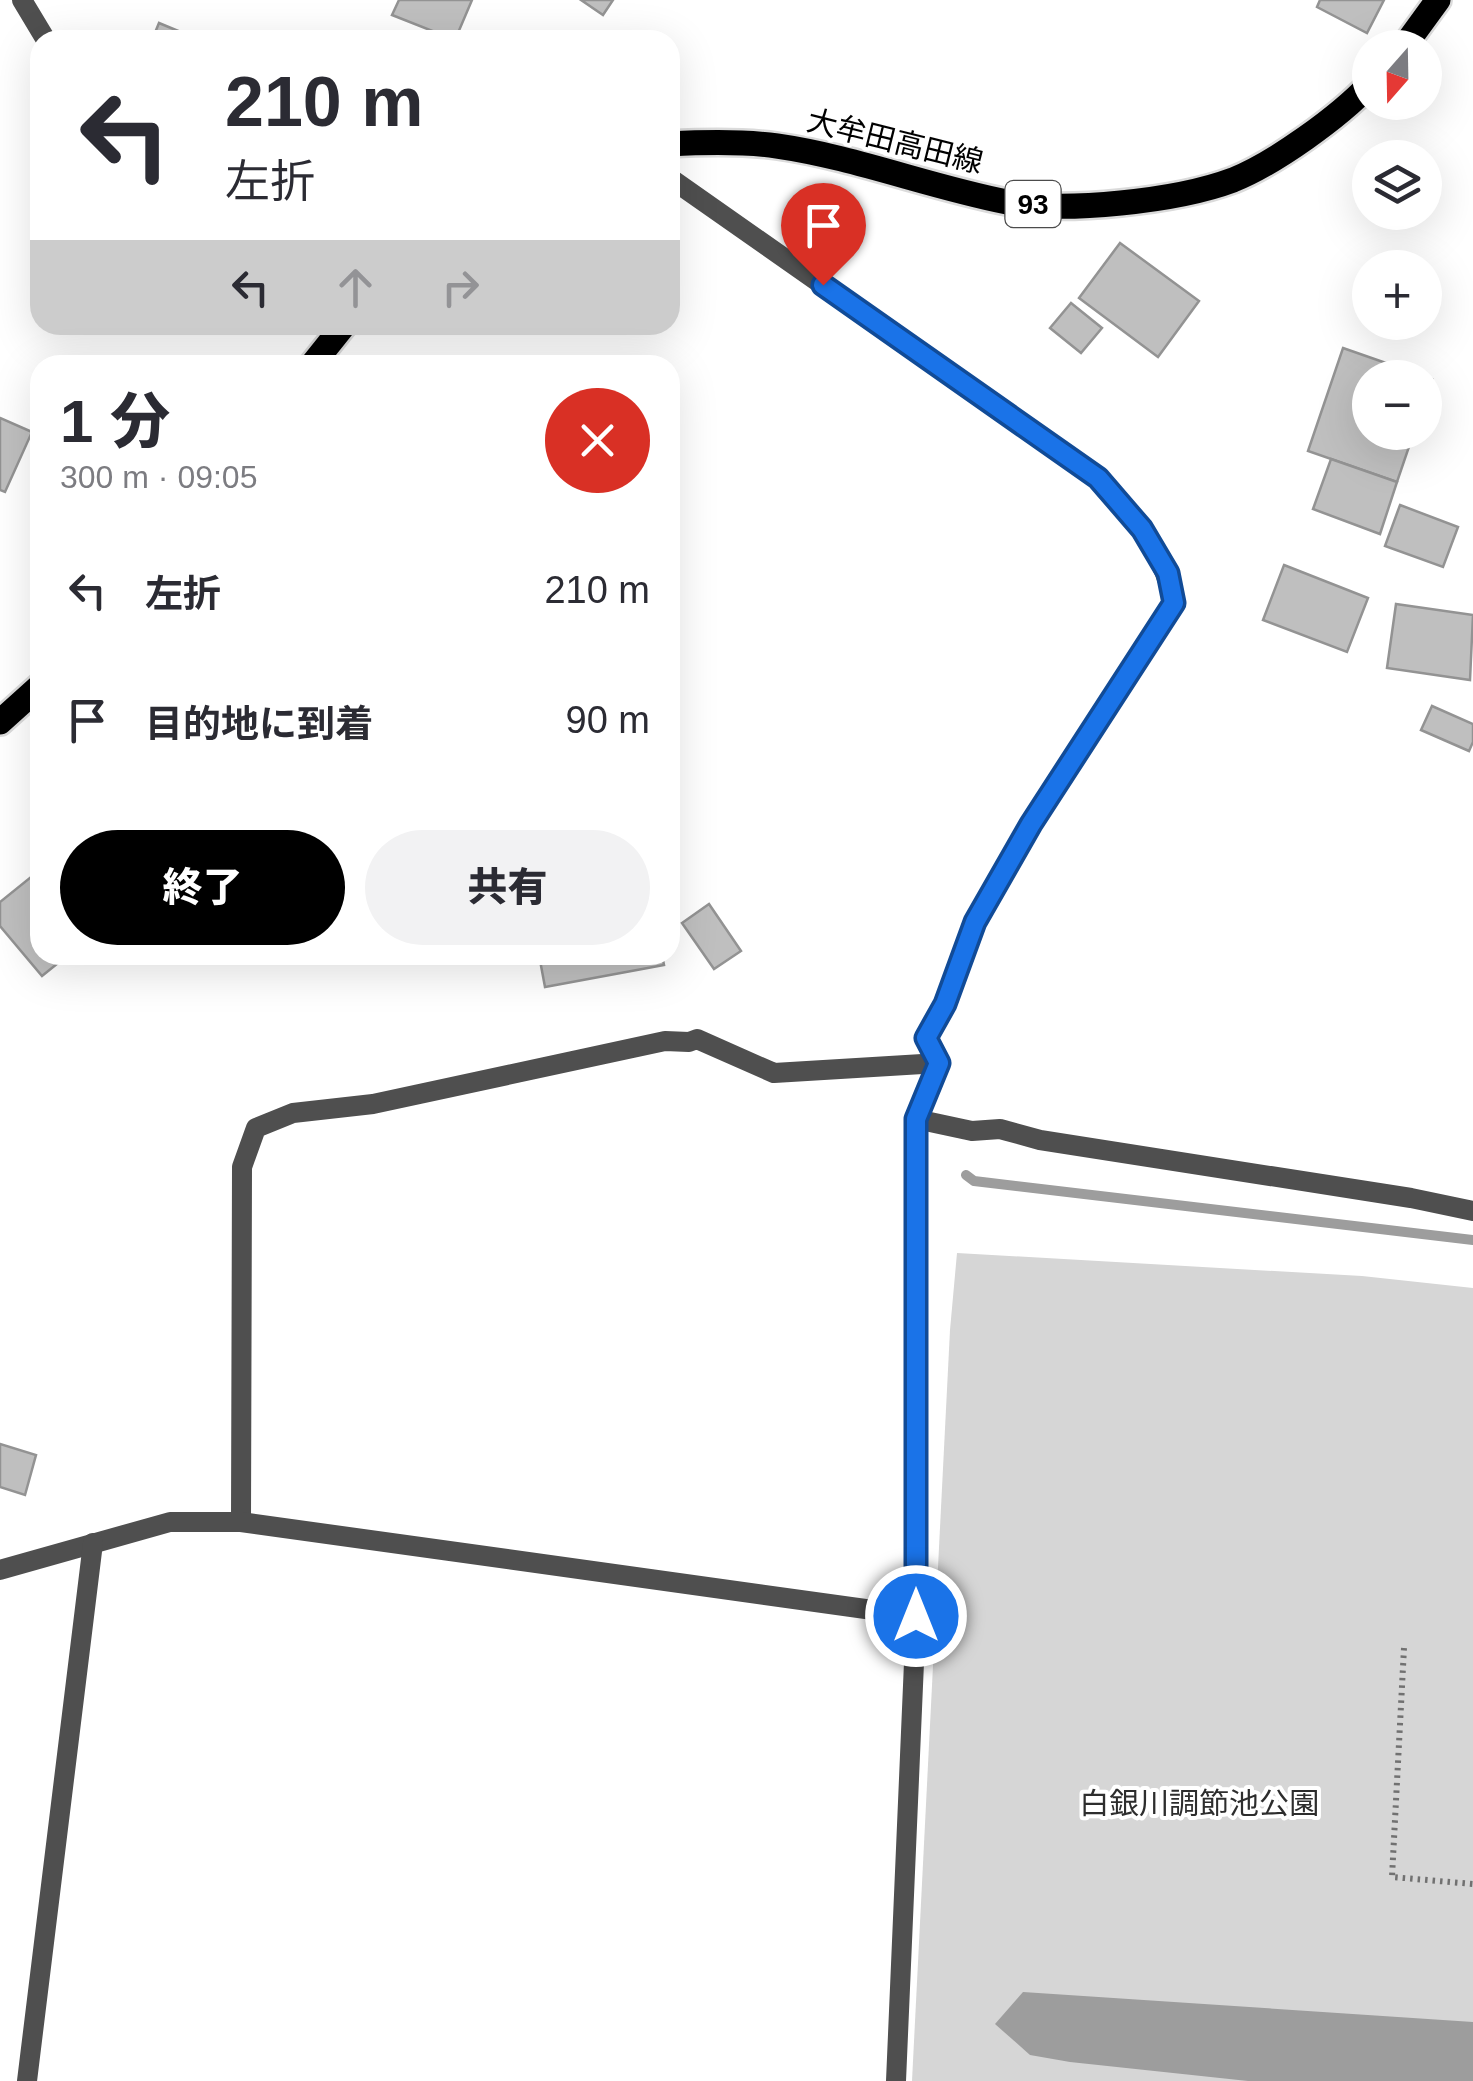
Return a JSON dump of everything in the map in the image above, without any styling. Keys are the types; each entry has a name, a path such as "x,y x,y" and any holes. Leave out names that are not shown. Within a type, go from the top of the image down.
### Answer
{"main road":[{"path":"1416,30 1438,0"},
{"name":"大牟田高田線","path":"680,144 778,146 1011,203 1090,206 1153,199 1233,180 1287,149 1352,103"},
{"path":"320,355 336,335"},
{"path":"0,722 30,695"}],"street":[{"path":"22,0 40,30"},
{"path":"680,185 1098,478 1142,529 1168,573 1174,603 1031,824 975,922 945,1004 926,1038 939,1063 916,1119 916,1616 896,2081"},
{"path":"241,1522 242,1167 256,1128 293,1113 373,1104 666,1041 697,1039 774,1074 939,1063"},
{"path":"916,1119 972,1132 1000,1129 1040,1140 1473,1211"},
{"path":"0,1570 170,1522 241,1522 916,1616"},
{"path":"27,2081 93,1543"}],"path":[{"path":"1404,1648 1392,1877 1473,1884"}],"green space":[{"name":"白銀川調節池公園","path":"957,1253 1362,1276 1473,1288 1473,2081 912,2081"}],"shaded area":[{"path":"1023,1992 1473,2022 1473,2081 1248,2081 1030,2055 995,2024"}],"building":[{"path":"399,0 472,0 459,30 430,30 392,15"},
{"path":"581,0 613,0 603,15"},
{"path":"1320,0 1384,0 1369,30 1317,7"},
{"path":"159,23 176,30 156,30"},
{"path":"1120,243 1199,301 1158,357 1079,298"},
{"path":"1071,303 1102,328 1081,353 1050,328"},
{"path":"1343,348 1377,360 1352,360 1352,450 1408,450 1397,482 1308,451"},
{"path":"0,418 30,431 30,436 5,492 0,490"},
{"path":"1331,459 1397,482 1380,534 1313,509"},
{"path":"1400,505 1458,527 1443,567 1385,546"},
{"path":"1284,565 1368,598 1347,652 1263,620"},
{"path":"1396,604 1473,615 1470,680 1387,668"},
{"path":"1432,706 1473,724 1469,751 1421,730"},
{"path":"30,878 30,962 0,926 0,902"},
{"path":"709,904 741,951 714,969 682,923"},
{"path":"33,965 56,965 42,976"},
{"path":"541,965 664,965 545,987"},
{"path":"0,1444 36,1455 25,1495 0,1487"}],"waterway":[{"path":"966,1175 974,1181 1473,1240"}],"route":[{"path":"823,285 1098,478 1142,529 1168,573 1174,603 1031,824 975,922 945,1004 926,1038 939,1063 916,1119 916,1616"}]}
